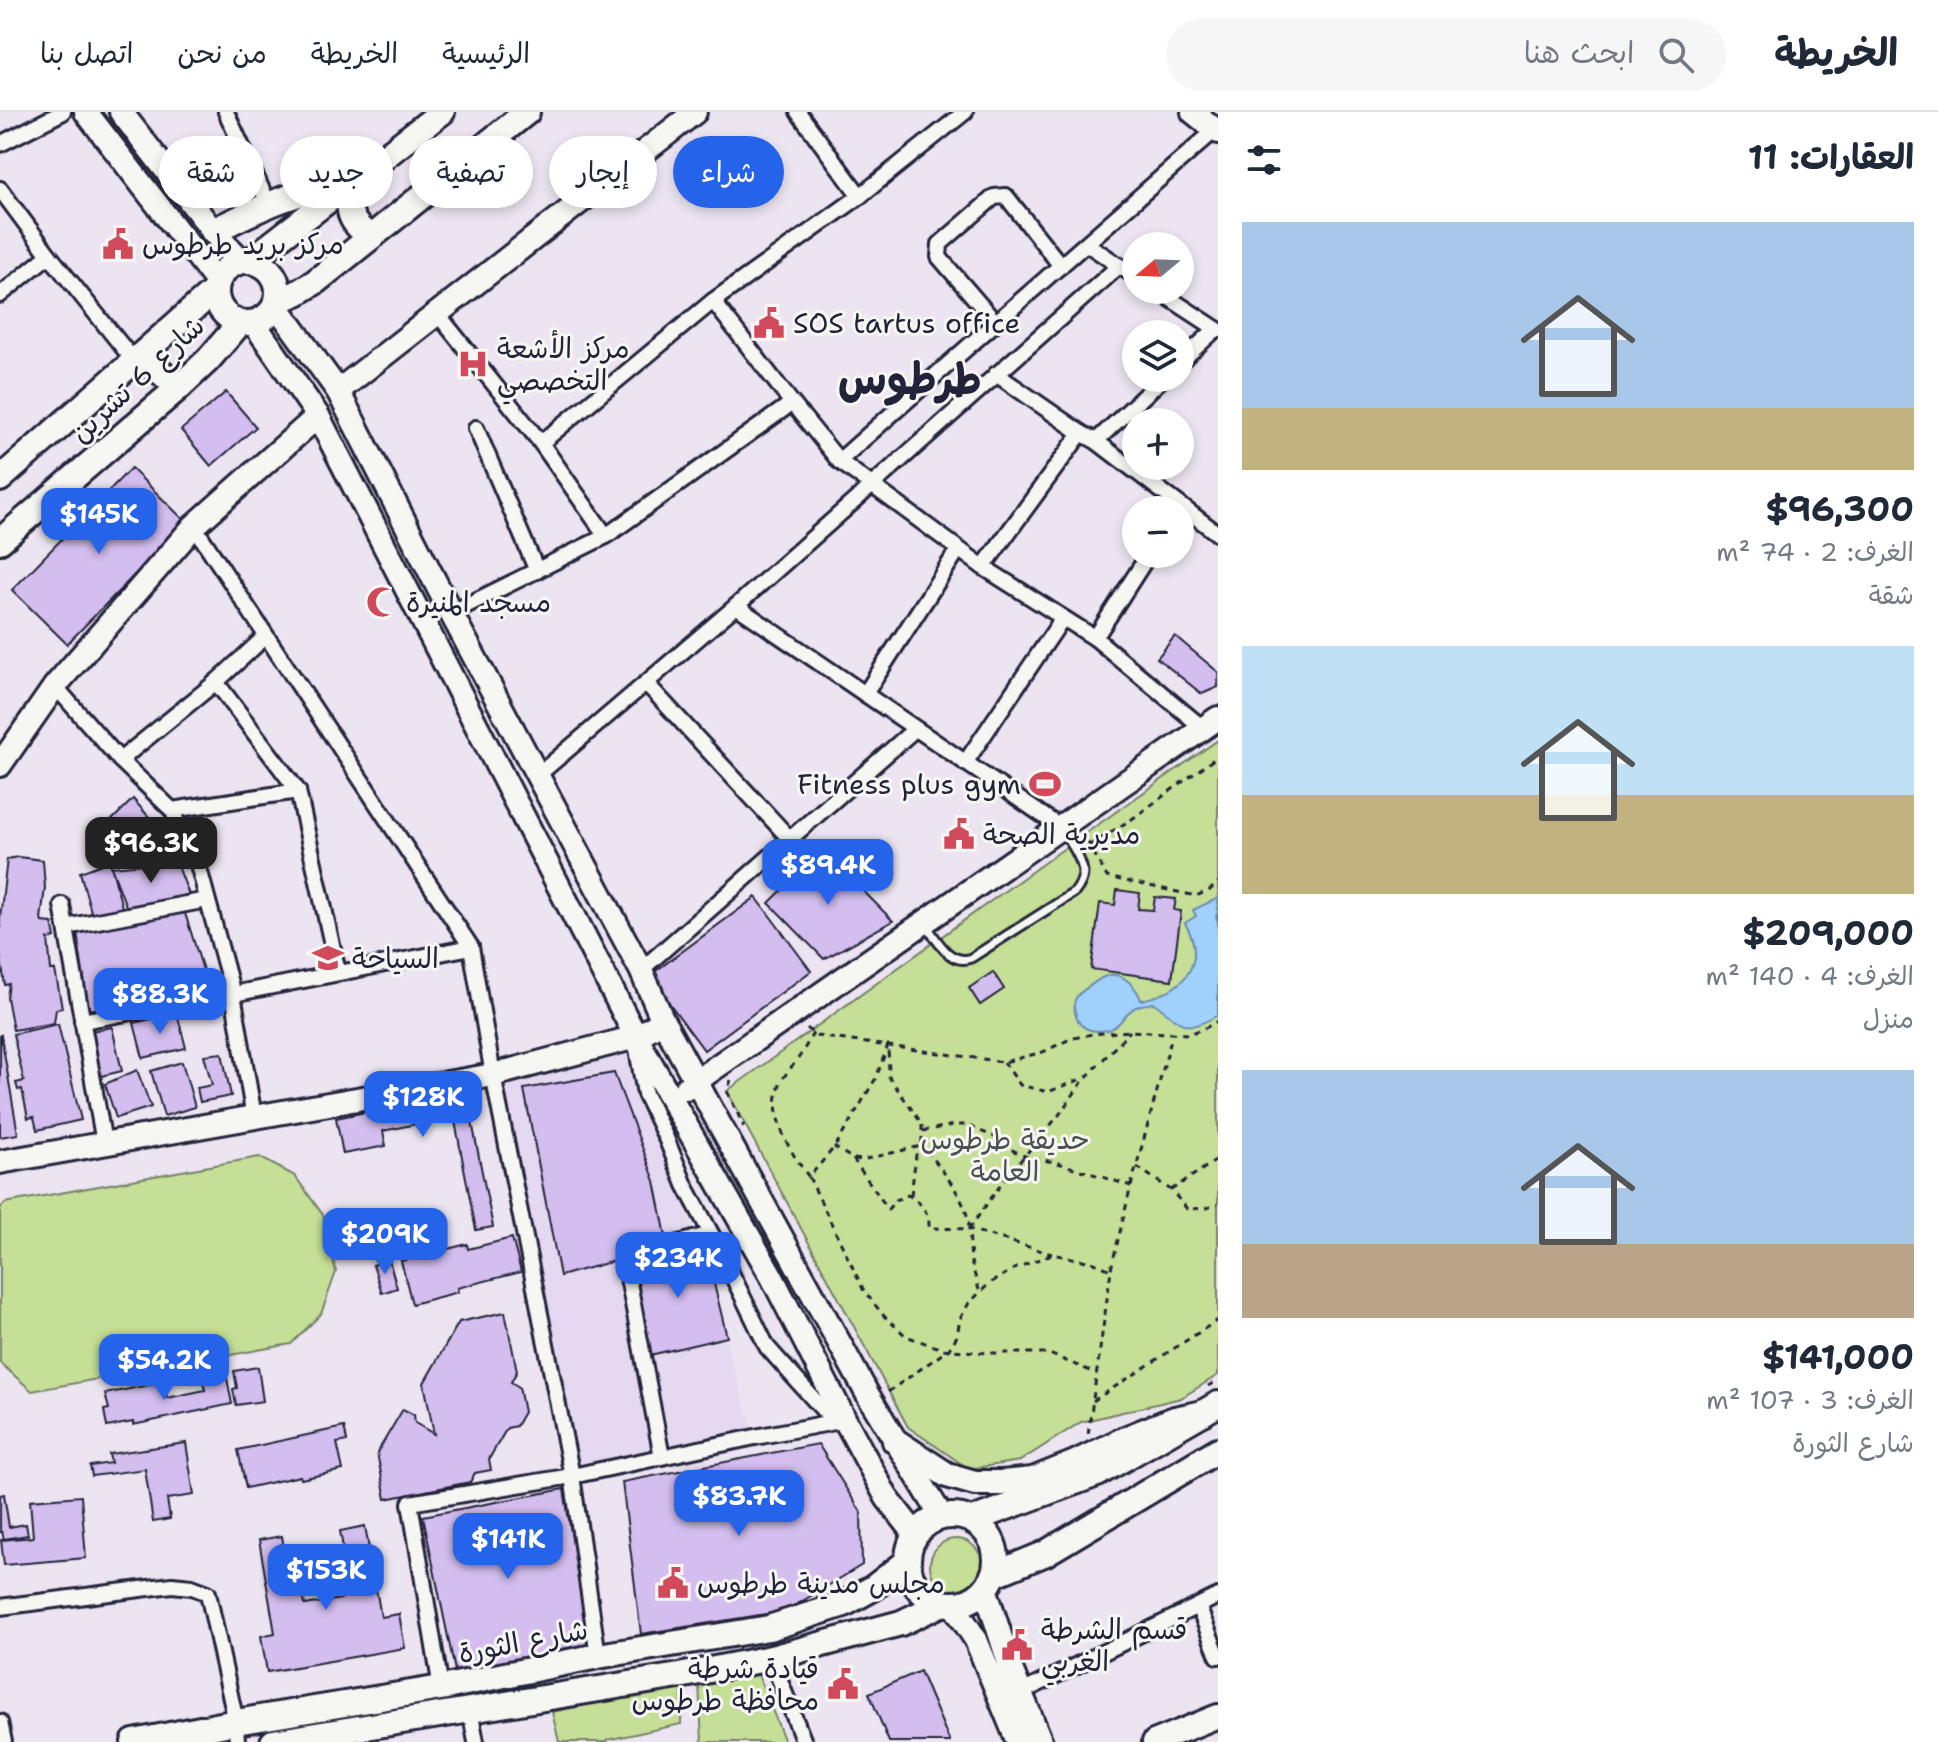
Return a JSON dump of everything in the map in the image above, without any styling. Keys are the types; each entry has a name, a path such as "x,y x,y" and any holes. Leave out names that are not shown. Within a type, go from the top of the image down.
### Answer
{"main road":[{"path":"86,112 216,286"},
{"path":"121,112 213,231 246,260 268,267 274,274 279,292 277,303 270,313 247,323"},
{"path":"277,303 315,282 527,112"},
{"path":"338,391 695,112"},
{"path":"1193,112 1217,131"},
{"path":"393,147 429,116"},
{"path":"213,231 280,201"},
{"path":"318,208 246,260 231,264 216,286 217,301 230,318 247,323 318,416 636,1037 772,1277 839,1421 887,1498 916,1535"},
{"path":"349,208 356,225 371,237"},
{"name":"شارع 6 تشرين","path":"0,479 216,286"},
{"path":"277,303 338,391 451,613 641,970 663,1021 869,1397 942,1517"},
{"name":"شارع 6 تشرين","path":"0,541 177,389 247,323"},
{"path":"134,361 154,367 177,389"},
{"path":"0,765 55,686 194,526 318,416"},
{"path":"671,1097 924,923 1066,836 1211,724"},
{"path":"0,1162 493,1075 636,1037 663,1021"},
{"path":"895,1441 947,1475 975,1483 1033,1480 1175,1419 1209,1401"},
{"path":"972,1520 1097,1474 1209,1401"},
{"path":"1041,1742 1002,1644 989,1582 996,1563 990,1538 972,1520 962,1517 942,1517 929,1523 916,1535 908,1561 911,1575 919,1587 929,1597 948,1603 965,1602 976,1596 989,1582 1044,1554 1218,1450"},
{"name":"شارع الثورة","path":"134,1742 236,1732 598,1656 769,1628 844,1604 873,1588 908,1561"},
{"path":"948,1603 976,1640 1018,1742"},
{"name":"شارع الثورة","path":"273,1742 679,1676 771,1658 901,1623 948,1603"},
{"path":"1154,1742 1218,1716"}],"street":[{"path":"0,144 63,112"},
{"path":"226,112 269,205"},
{"path":"798,112 860,196"},
{"path":"541,443 713,301 860,196 965,112"},
{"path":"839,461 1217,131"},
{"path":"0,189 134,361"},
{"path":"995,322 939,257 940,244 994,197 1006,196 1061,266"},
{"path":"1087,244 1122,268"},
{"path":"0,295 49,255"},
{"path":"538,775 736,606 1119,266"},
{"path":"713,301 839,461 958,550 1095,638 1211,724"},
{"path":"1179,304 1217,329 1194,350"},
{"path":"437,313 541,443 606,536"},
{"path":"996,374 1096,441 1164,496"},
{"path":"1096,441 1148,392"},
{"path":"451,613 606,536 792,403"},
{"path":"476,428 537,571"},
{"path":"983,567 1081,433"},
{"path":"1194,518 1218,534"},
{"path":"194,526 471,947 572,1476 598,1656"},
{"path":"865,694 958,550"},
{"path":"1095,638 1140,568"},
{"path":"736,606 1066,836"},
{"path":"965,763 1063,618"},
{"path":"120,760 216,682 266,636"},
{"path":"216,682 298,791 338,972"},
{"path":"646,683 790,839"},
{"path":"55,686 120,760 172,810 196,857 233,994 254,1117"},
{"path":"641,970 915,729"},
{"path":"172,810 298,791"},
{"path":"66,927 207,900"},
{"path":"62,905 104,1143"},
{"path":"82,1021 471,947"},
{"path":"636,1037 645,1094 685,1185 767,1347 839,1421"},
{"path":"662,1457 627,1272 628,1263 633,1256 711,1234"},
{"path":"441,1688 410,1503 572,1476 839,1421"},
{"path":"0,1607 172,1585 208,1593 236,1732"},
{"path":"1020,1693 1218,1596"},
{"path":"1198,1606 1218,1656"},
{"path":"771,1658 804,1742"},
{"path":"470,1710 476,1742"},
{"path":"0,1722 4,1742"}],"lane":[{"path":"924,923 955,959 963,961 971,958 1075,892 1083,872 1066,836"}],"path":[{"path":"1089,845 1132,819 1218,756"},
{"path":"1066,836 1085,837 1107,877 1196,896 1218,884"},
{"path":"801,1023 816,1036 1004,1062 1092,1034 1130,1031 1189,1034 1218,1021"},
{"path":"969,1229 1083,1081 1130,1031"},
{"path":"813,1033 778,1090 781,1131 809,1177 858,1281 873,1304 906,1336 929,1345 988,1353 1047,1353 1097,1373"},
{"path":"1091,1434 1088,1435 1111,1269 1172,1034"},
{"path":"888,1045 889,1077 922,1124 922,1145 947,1176 969,1222 971,1262 980,1291"},
{"path":"809,1177 834,1147 865,1099 888,1045"},
{"path":"1004,1062 1020,1085 1048,1092 1091,1075"},
{"path":"737,1075 731,1080 727,1091 747,1132"},
{"path":"923,1131 966,1125 995,1137 1008,1148 1029,1158 1055,1162 1131,1186"},
{"path":"853,1159 862,1160 922,1145"},
{"path":"834,1147 853,1159 888,1209 903,1196 911,1197 921,1205 930,1221 929,1228 969,1229 1111,1269"},
{"path":"911,1197 917,1147"},
{"path":"1171,1190 1218,1159"},
{"path":"1137,1167 1171,1190 1187,1209 1218,1204"},
{"path":"886,1394 949,1349 957,1336 963,1312 980,1291 1014,1269 1052,1254"},
{"path":"1093,1401 1218,1320"},
{"path":"1209,1401 1218,1380"}],"shaded area":[{"path":"631,1045 663,1135 755,1437 572,1476 493,1075"}],"green space":[{"name":"حديقة طرطوس العامة","path":"1218,740 1218,1375 1181,1398 1081,1422 1020,1461 969,1469 908,1427 727,1091"},
{"path":"259,1157 295,1176 323,1215 336,1272 321,1314 291,1344 32,1391 0,1363 0,1209 5,1203"},
{"path":"956,1539 974,1547 982,1565 974,1583 956,1591 938,1583 930,1565 938,1547"},
{"path":"757,1672 785,1742 702,1742 699,1683"},
{"path":"682,1686 681,1724 607,1742 559,1742 552,1712"}],"water":[{"path":"1218,898 1218,1015 1197,1025 1183,1024 1154,1003 1136,1007 1108,1030 1096,1031 1082,1026 1077,1018 1075,1000 1081,992 1104,977 1115,975 1125,979 1141,1000 1156,996 1179,983 1192,964 1194,952 1185,923 1196,916 1193,910"}],"building":[{"path":"226,392 256,427 211,466 181,430"},
{"path":"131,468 186,522 67,644 12,590"},
{"path":"1175,636 1218,672 1218,687 1202,694 1157,658"},
{"path":"133,799 166,836 143,859 109,823"},
{"path":"823,850 893,921 824,959 769,903"},
{"path":"7,859 43,860 45,888 41,919 42,922 52,923 55,938 48,939 51,970 55,970 62,1008 56,1009 54,1023 13,1030 7,997 9,984 5,985 0,955 0,918"},
{"path":"110,861 123,911 93,919 80,872"},
{"path":"176,861 191,900 128,911 111,867"},
{"path":"1117,890 1140,893 1138,909 1153,910 1155,897 1176,899 1174,910 1181,911 1172,980 1091,969 1100,903 1115,905"},
{"path":"756,897 811,971 704,1050 649,976"},
{"path":"183,907 209,989 88,1010 77,931"},
{"path":"993,972 1004,989 980,1005 969,988"},
{"path":"177,1013 186,1048 143,1058 134,1023"},
{"path":"58,1024 81,1120 37,1130 34,1117 28,1118 22,1089 18,1090 16,1083 24,1081 13,1034"},
{"path":"112,1027 122,1071 101,1076 91,1031"},
{"path":"0,1036 18,1134 0,1137"},
{"path":"222,1053 231,1096 200,1102 197,1088 212,1085 204,1055"},
{"path":"182,1062 195,1107 164,1116 151,1071"},
{"path":"137,1070 151,1107 116,1118 105,1084"},
{"path":"614,1073 655,1181 668,1246 560,1276 524,1089"},
{"path":"466,1092 493,1227 476,1230 454,1116 383,1131 386,1146 343,1154 336,1118"},
{"path":"512,1238 521,1272 457,1288 458,1292 412,1304 401,1261 467,1244 468,1249"},
{"path":"704,1243 727,1337 650,1355 629,1271 643,1268 641,1258"},
{"path":"389,1260 397,1288 382,1293 373,1265"},
{"path":"505,1312 517,1371 511,1382 519,1387 524,1412 516,1426 507,1428 489,1459 491,1470 475,1473 470,1482 386,1499 377,1453 403,1409 414,1415 415,1423 434,1434 424,1383 459,1322"},
{"path":"258,1367 263,1401 236,1405 234,1371"},
{"path":"226,1373 232,1404 133,1425 133,1422 107,1427 104,1410 109,1409 105,1394 163,1382 167,1398 205,1390 202,1378"},
{"path":"344,1427 347,1441 337,1443 343,1470 246,1488 238,1450"},
{"path":"186,1443 194,1495 167,1499 170,1519 153,1522 145,1469 92,1476 90,1466 111,1463 109,1454"},
{"path":"818,1444 861,1512 862,1565 786,1611 641,1634 622,1482"},
{"path":"564,1489 590,1649 455,1671 423,1516"},
{"path":"4,1494 9,1527 26,1524 28,1535 4,1539 0,1532 0,1495"},
{"path":"81,1496 86,1558 4,1565 1,1540 33,1537 30,1500"},
{"path":"365,1526 381,1617 399,1614 405,1648 267,1672 261,1636 275,1633 259,1540 282,1536 291,1592 302,1590 305,1605 341,1599 338,1583 349,1582 340,1531"},
{"path":"920,1671 950,1742 889,1742 869,1693"}],"place":[{"name":"مركز بريد طرطوس","path":"118,244"},
{"name":"SOS tartus office","path":"769,323"},
{"name":"مركز الأشعة التخصصي","path":"473,364"},
{"name":"مسجد المنيرة","path":"382,602"},
{"name":"Fitness plus gym","path":"1045,784"},
{"name":"مديرية الصحة","path":"959,834"},
{"name":"السياحة","path":"328,958"},
{"name":"مجلس مدينة طرطوس","path":"673,1583"},
{"name":"قسم الشرطة الغربي","path":"1017,1645"},
{"name":"قيادة شرطة محافظة طرطوس","path":"843,1684"}],"district":[{"name":"طرطوس","path":"910,378"}]}
